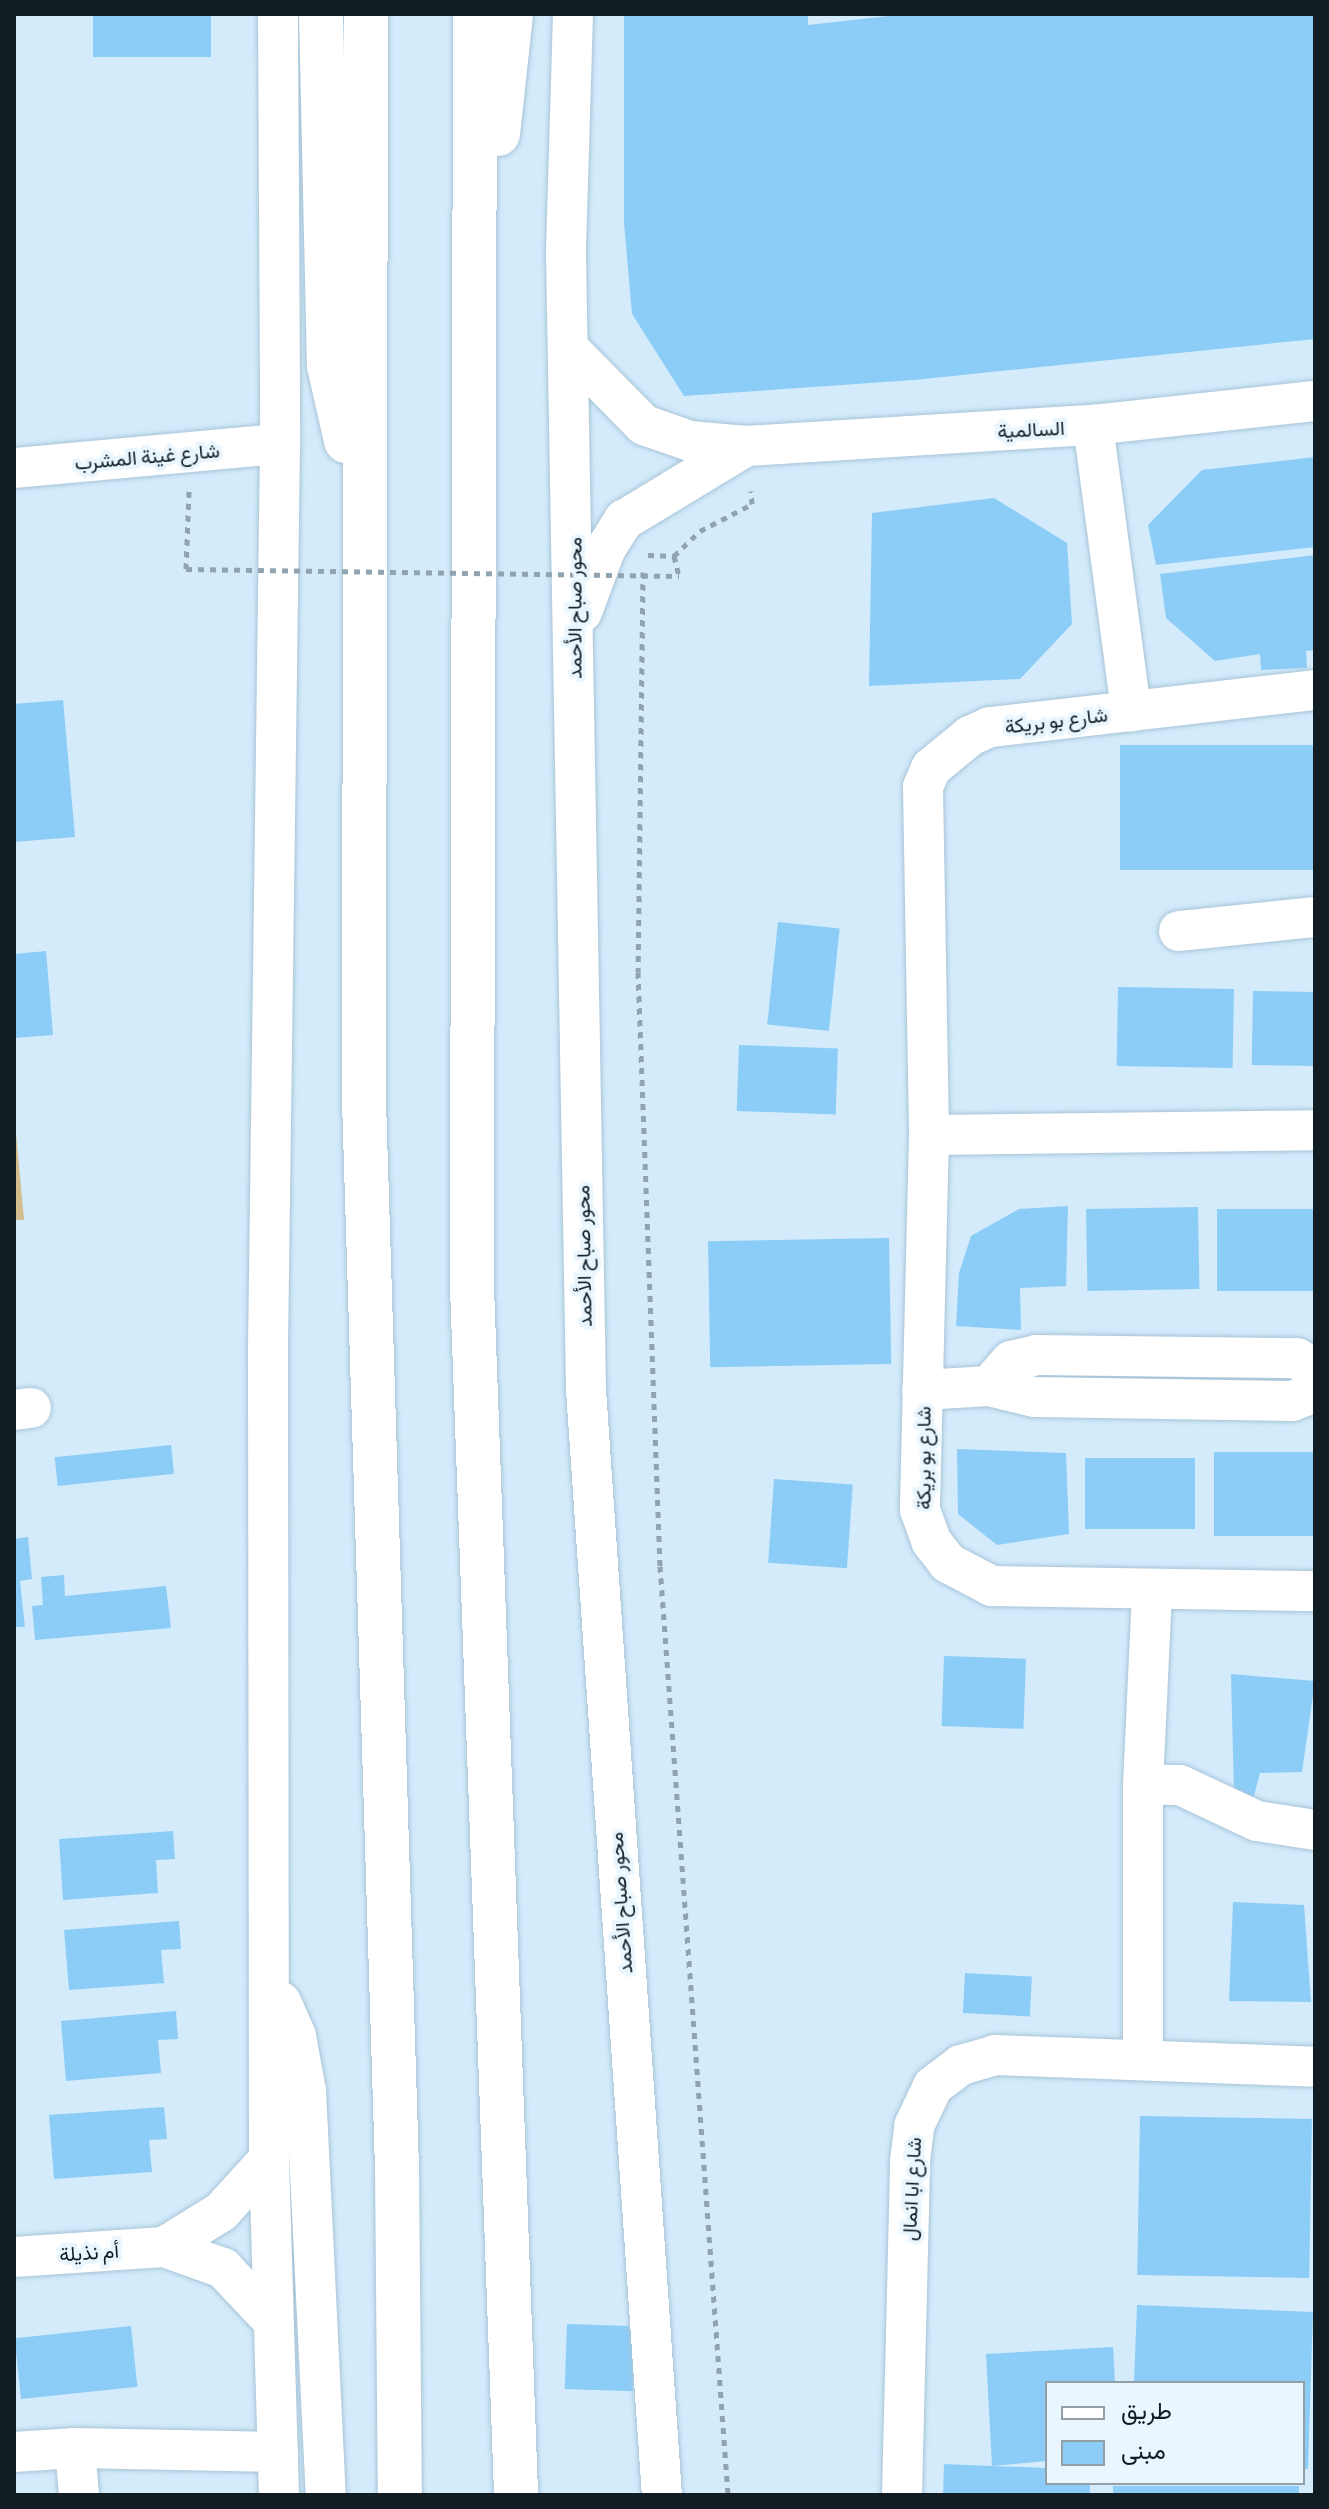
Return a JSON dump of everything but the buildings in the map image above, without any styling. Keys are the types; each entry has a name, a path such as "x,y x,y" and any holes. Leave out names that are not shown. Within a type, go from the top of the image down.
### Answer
{"highway":[{"path":"321,14 329,366 363,514"},
{"path":"366,14 364,1101 397,2168 400,2495"},
{"path":"475,14 472,1287 516,2495"},
{"path":"474,242 503,109 511,14"}],"street":[{"path":"278,14 280,444 268,1352 273,1984 269,2159 279,2495"},
{"name":"محور صباح الأحمد","path":"573,14 566,254 586,1390 662,2495"},
{"name":"السالمية","path":"570,350 644,425 690,441 746,446 1093,425 1315,401"},
{"name":"شارع بو بريكة","path":"1093,425 1131,711"},
{"name":"شارع غينة المشرب","path":"14,468 280,444"},
{"name":"السالمية","path":"573,639 605,550 624,520 746,446"},
{"name":"شارع بو بريكة","path":"1315,690 990,727 970,736 931,768 923,787 929,1135 920,1510 931,1541 948,1563 992,1586 1315,1591"},
{"path":"1179,931 1315,917"},
{"path":"929,1135 1315,1130"},
{"path":"989,1386 1011,1361 1036,1355 1297,1358 1315,1370"},
{"path":"1160,1356 1160,1399"},
{"path":"922,1390 989,1386 1034,1397 1292,1401 1315,1392"},
{"path":"1143,2057 1143,1784 1152,1590"},
{"path":"1143,1784 1180,1785 1257,1821 1315,1830"},
{"path":"273,1984 296,2036 306,2091 326,2495"},
{"name":"شارع ابا انمال","path":"902,2495 910,2161 914,2126 933,2086 961,2065 995,2055 1143,2057 1315,2067"},
{"name":"أم نذيلة","path":"164,2247 221,2212 269,2159"},
{"name":"أم نذيلة","path":"14,2257 164,2247 223,2268 273,2321"},
{"path":"14,2452 75,2448 278,2452"},
{"path":"75,2448 79,2495"}],"path":[{"path":"191,452 186,569 679,576 674,556 643,555 638,972 660,1566 728,2495"}],"shaded area":[{"path":"14,1111 24,1220 14,1220"}]}
